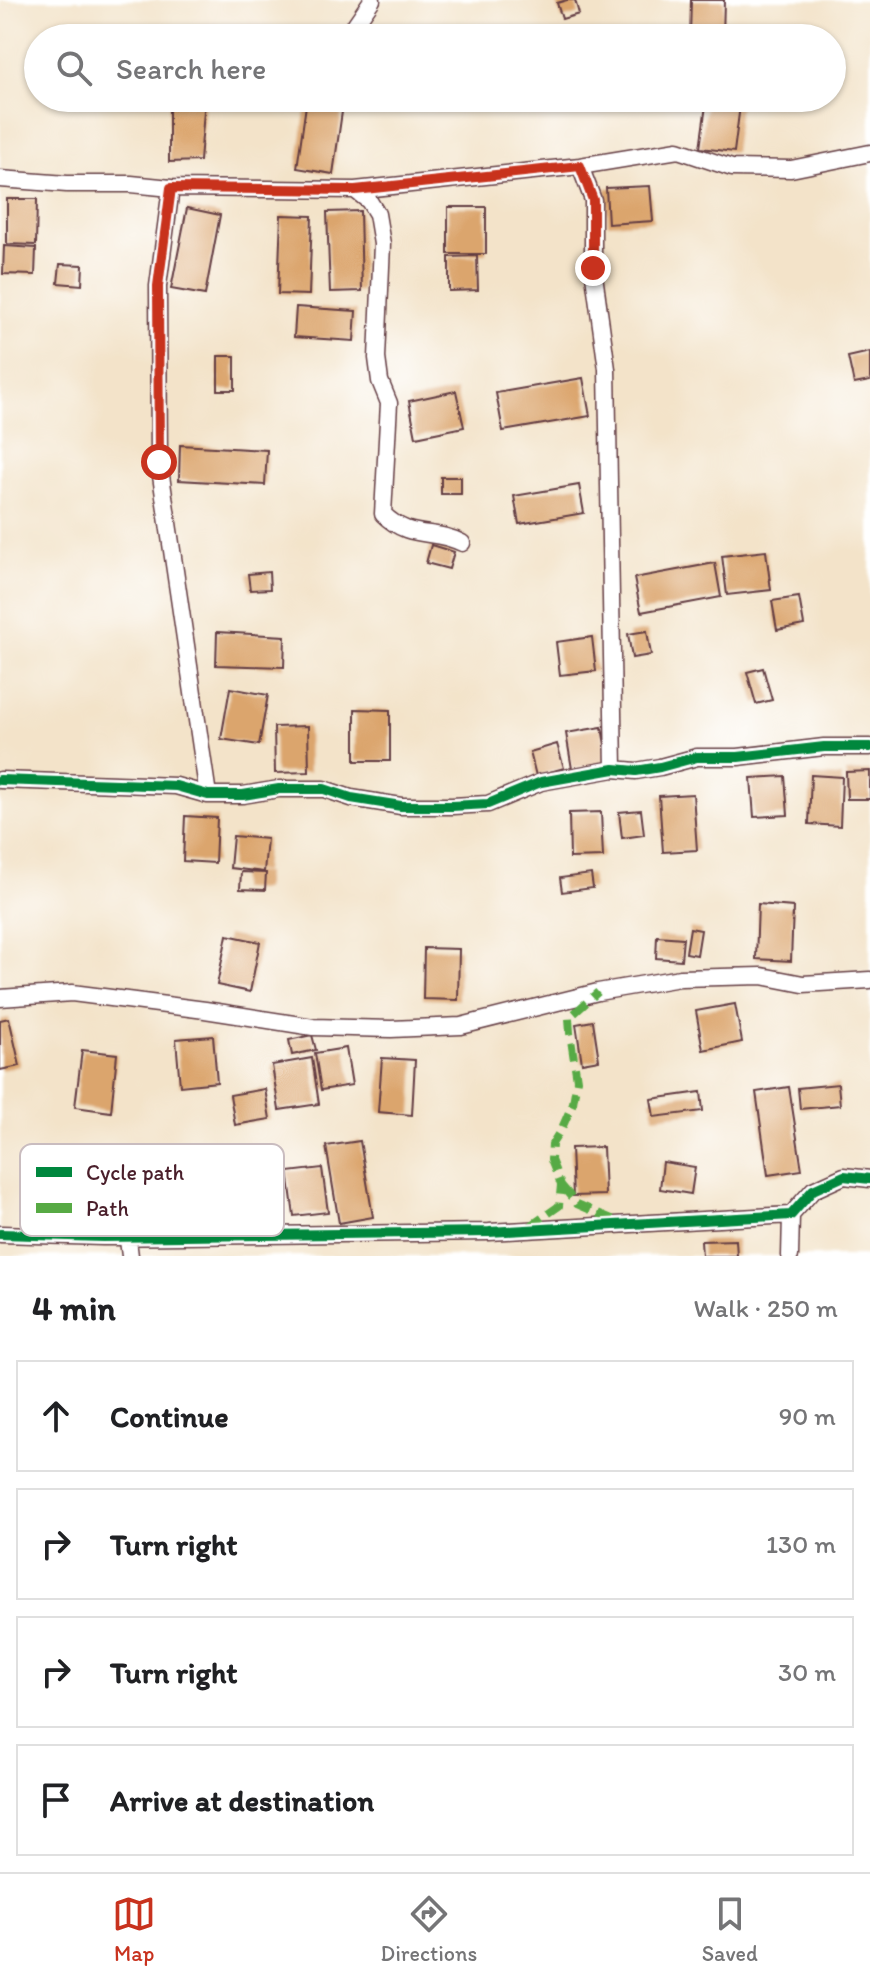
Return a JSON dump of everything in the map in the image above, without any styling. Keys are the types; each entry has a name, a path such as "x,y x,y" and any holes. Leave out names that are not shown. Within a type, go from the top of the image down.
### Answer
{"street":[{"path":"356,24 372,0"},
{"path":"0,179 171,188 355,190 580,166 678,150 732,168 791,169 870,153"},
{"path":"580,166 593,200 593,268 607,369 614,769"},
{"path":"171,188 158,286 159,462 208,795"},
{"path":"355,190 369,201 377,214 382,244 377,358 380,381 389,403 383,514 389,521 410,532 462,543"},
{"path":"0,780 176,786 208,795 324,789 351,798 401,806 452,806 488,804 541,782 614,769 636,771 697,757 738,757 824,747 870,747"},
{"path":"0,998 72,993 313,1027 391,1029 461,1026 598,992 680,978 762,976 803,984 870,980"},
{"path":"790,1256 791,1215 813,1190 844,1176 870,1179"},
{"path":"284,1235 489,1232 791,1215"},
{"path":"0,1234 20,1235"},
{"path":"69,1236 180,1236"},
{"path":"128,1236 130,1256"},
{"path":"103,1237 106,1256"}],"building":[{"path":"575,0 579,14 562,19 557,3"},
{"path":"691,0 724,0 723,24 690,24"},
{"path":"169,112 204,112 200,161 169,162"},
{"path":"305,112 342,112 333,174 297,168"},
{"path":"705,112 739,112 734,152 700,148"},
{"path":"650,186 653,221 608,224 606,188"},
{"path":"7,199 37,199 36,245 7,244"},
{"path":"448,207 486,207 486,254 448,254"},
{"path":"187,208 220,215 205,295 171,289"},
{"path":"360,211 362,291 330,292 327,212"},
{"path":"281,215 312,216 309,295 278,294"},
{"path":"4,246 36,248 35,275 3,274"},
{"path":"477,256 478,290 449,291 449,257"},
{"path":"60,264 83,265 82,285 58,283"},
{"path":"296,307 356,311 354,341 294,337"},
{"path":"870,352 870,381 854,384 848,357"},
{"path":"218,356 235,356 235,390 218,390"},
{"path":"583,378 590,416 503,431 496,393"},
{"path":"456,391 464,427 416,437 409,401"},
{"path":"180,445 267,450 265,485 179,480"},
{"path":"441,477 461,477 461,494 441,494"},
{"path":"579,485 584,513 519,524 514,496"},
{"path":"431,545 454,552 449,569 426,563"},
{"path":"766,551 771,590 727,595 722,556"},
{"path":"715,563 721,597 641,612 634,578"},
{"path":"269,572 270,589 250,590 248,574"},
{"path":"799,597 804,625 777,630 772,601"},
{"path":"647,631 651,655 632,658 628,634"},
{"path":"217,632 285,636 284,667 216,665"},
{"path":"592,637 596,671 560,675 556,642"},
{"path":"763,668 772,700 756,704 747,672"},
{"path":"230,688 268,695 259,745 221,739"},
{"path":"355,709 390,710 390,761 355,761"},
{"path":"308,726 309,772 275,773 274,727"},
{"path":"602,727 608,763 572,769 566,733"},
{"path":"557,744 564,768 536,776 530,752"},
{"path":"870,771 870,799 847,799 846,772"},
{"path":"811,775 842,777 840,826 809,824"},
{"path":"785,776 788,815 754,817 751,778"},
{"path":"693,794 697,850 663,852 659,796"},
{"path":"641,810 644,835 622,838 619,812"},
{"path":"601,812 603,857 570,858 569,813"},
{"path":"185,816 217,818 215,863 183,861"},
{"path":"233,836 267,839 264,872 230,868"},
{"path":"241,872 266,873 265,890 240,889"},
{"path":"591,874 593,888 562,892 560,878"},
{"path":"758,904 793,907 791,961 756,959"},
{"path":"690,928 701,930 697,955 686,953"},
{"path":"227,935 260,942 250,992 217,985"},
{"path":"657,936 683,938 681,960 656,958"},
{"path":"424,948 459,949 458,1000 423,999"},
{"path":"735,1004 742,1042 703,1050 696,1011"},
{"path":"9,1018 20,1066 0,1070 0,1020"},
{"path":"593,1021 599,1060 582,1063 576,1024"},
{"path":"312,1035 316,1050 292,1055 289,1040"},
{"path":"213,1036 217,1082 180,1086 176,1039"},
{"path":"346,1048 352,1085 321,1090 315,1053"},
{"path":"82,1050 117,1054 111,1112 75,1107"},
{"path":"312,1058 319,1104 279,1110 272,1065"},
{"path":"382,1058 415,1060 412,1115 378,1112"},
{"path":"838,1084 840,1105 800,1109 798,1088"},
{"path":"789,1087 802,1170 768,1175 756,1092"},
{"path":"265,1089 270,1119 235,1125 230,1095"},
{"path":"701,1092 703,1111 654,1117 651,1099"},
{"path":"360,1141 373,1217 339,1223 326,1146"},
{"path":"603,1147 605,1195 573,1196 571,1148"},
{"path":"663,1162 695,1167 691,1194 660,1189"},
{"path":"322,1168 328,1212 294,1216 288,1172"},
{"path":"736,1240 737,1256 702,1256 701,1241"}],"marked path":[{"path":"529,1227 559,1206 561,1185 551,1160 552,1144 573,1103 577,1080 569,1018 598,992"},
{"path":"561,1185 577,1204 614,1220"}],"cycle path":[{"path":"0,780 176,786 208,795 324,789 351,798 401,806 452,806 488,804 541,782 614,769 636,771 697,757 738,757 824,747 870,747"},
{"path":"284,1235 489,1232 791,1215 813,1190 844,1176 870,1179"},
{"path":"0,1234 20,1235"},
{"path":"69,1236 180,1236"}],"route":[{"path":"159,462 158,286 171,188 355,190 580,166 593,200 593,268"}]}
